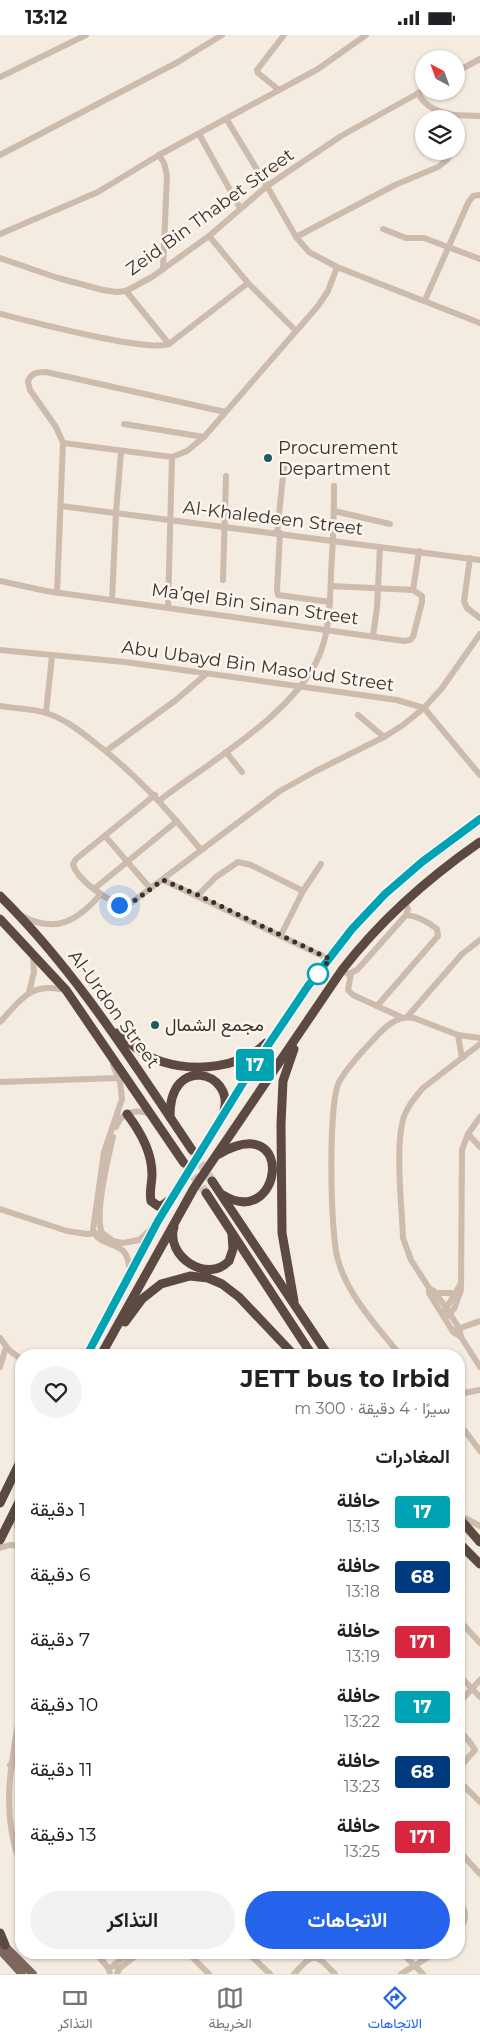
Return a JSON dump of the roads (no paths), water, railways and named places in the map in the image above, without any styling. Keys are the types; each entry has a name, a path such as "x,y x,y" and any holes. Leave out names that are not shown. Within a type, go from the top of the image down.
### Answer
{"highway":[{"path":"90,1349 172,1197 246,1078 308,986 363,917 397,883 480,819"},
{"path":"105,1349 194,1188 342,970 372,934 405,902 440,872 480,842"},
{"name":"Al-Urdon Street","path":"0,896 54,954 110,1027 192,1150"},
{"name":"Al-Urdon Street","path":"0,919 66,990 184,1163"},
{"path":"110,1027 134,1047 162,1062 191,1066 210,1066 228,1065 252,1054 263,1046 281,1026"},
{"path":"294,1301 282,1233 281,1117 284,1076 300,1033"},
{"path":"170,1117 171,1097 176,1086 188,1077 206,1076 218,1083 225,1095 225,1108 216,1129"},
{"path":"123,1111 142,1138 149,1154 152,1175 151,1201 155,1205 163,1205 172,1197"},
{"path":"216,1155 234,1146 252,1144 266,1151 273,1167 270,1183 262,1194 254,1199 235,1201 220,1194"},
{"path":"212,1181 294,1301 324,1349"},
{"path":"206,1193 308,1349"},
{"path":"177,1218 173,1235 176,1248 187,1262 205,1270 218,1269 229,1261 233,1249 231,1231"},
{"path":"106,1349 147,1294 170,1281 190,1276 208,1278 232,1291 289,1349"},
{"path":"0,1503 15,1473"},
{"path":"0,1540 15,1510"},
{"path":"465,1524 480,1542"},
{"path":"465,1549 480,1565"},
{"path":"0,1933 2,1945"}],"main road":[{"path":"2,1945 22,1974"},
{"path":"2,1945 15,1957"},
{"path":"17,1959 33,1974"}],"street":[{"path":"0,77 86,35"},
{"path":"0,155 178,62 222,35"},
{"path":"279,90 258,73 257,70 284,35"},
{"path":"0,234 98,192 159,155 318,69 366,35"},
{"path":"465,67 480,59"},
{"name":"Zeid Bin Thabet Street","path":"0,258 58,278 103,290 126,291 163,269 208,236 267,186 341,136 415,94"},
{"path":"424,100 425,104 436,110"},
{"path":"465,117 480,116"},
{"path":"226,120 296,237 313,255 337,267 480,323"},
{"path":"199,134 240,208"},
{"path":"159,155 167,175 163,269"},
{"path":"296,237 395,185 438,167 447,160"},
{"path":"425,300 468,203 473,196 480,195"},
{"path":"383,229 406,238 424,238 480,259"},
{"path":"208,236 248,283 296,331"},
{"path":"63,443 172,457 187,451 204,437 324,299 337,267"},
{"path":"0,314 149,346 160,346 169,344 248,283"},
{"path":"126,291 169,344"},
{"path":"57,593 63,443 56,427 28,385 29,379 36,373 46,372 225,412"},
{"path":"124,424 204,437"},
{"path":"112,599 121,451"},
{"path":"168,607 172,457"},
{"path":"284,467 278,533 278,595 330,602"},
{"path":"223,580 226,477"},
{"path":"334,486 334,541 327,629 320,655 302,687 260,725 226,752 157,798 76,859 73,864 77,873 101,894 119,905 127,906 280,791 384,737 424,708 450,678 480,634"},
{"name":"Al-Khaledeen Street","path":"61,506 480,560"},
{"path":"334,511 390,524"},
{"path":"373,636 377,608 380,547"},
{"name":"Ma’qel Bin Sinan Street","path":"0,581 57,593 112,599 404,641 412,639 422,599 419,593 413,590 419,551"},
{"path":"470,558 464,601 467,608 480,618"},
{"path":"331,586 413,590"},
{"name":"Abu Ubayd Bin Maso'ud Street","path":"0,651 125,662 205,675 387,698 424,708"},
{"path":"46,713 52,656"},
{"path":"106,751 176,700 205,675"},
{"path":"0,706 46,713 68,723 106,751 157,798 201,850"},
{"path":"424,708 480,775"},
{"path":"358,715 384,737"},
{"path":"226,752 242,772"},
{"path":"94,889 177,821"},
{"path":"105,836 150,888"},
{"path":"198,895 216,877 238,861 251,865 303,891"},
{"path":"281,935 303,891 320,864"},
{"path":"163,880 330,959"},
{"path":"19,915 38,924 58,925 82,912 101,894"},
{"path":"405,902 408,909 406,915 357,970 351,974 348,987 350,993 405,1017 458,1035 480,1038"},
{"path":"377,1006 438,936 437,929 426,921 406,915"},
{"path":"396,1349 352,1291 343,1276 337,1258 334,1236 332,1137 334,1097 339,1082 376,1036 392,1022 405,1017 462,954 480,940"},
{"path":"0,1022 29,992 34,972 33,953"},
{"path":"342,970 351,974"},
{"path":"29,992 48,987 66,990"},
{"path":"458,1035 462,1059"},
{"path":"480,1044 415,1096 405,1114 401,1130 403,1238 407,1253 429,1288 436,1293 446,1314 480,1367"},
{"path":"108,1050 122,1091 123,1111 113,1138 98,1214 98,1234 102,1241 125,1252 130,1274"},
{"path":"0,1082 118,1078"},
{"path":"123,1111 140,1110 152,1114"},
{"path":"446,1314 458,1303 461,1290 462,1150 468,1134 480,1117"},
{"path":"468,1134 480,1147"},
{"path":"0,1209 67,1231 98,1234 113,1241 130,1242 139,1240 158,1221"},
{"path":"446,1314 460,1285"},
{"path":"429,1288 429,1293 446,1314"},
{"path":"436,1293 455,1293"},
{"path":"456,1330 480,1321"},
{"path":"0,1338 6,1347 15,1354"},
{"path":"286,1345 288,1349"},
{"path":"0,1367 6,1347"},
{"path":"465,1393 480,1390"},
{"path":"465,1431 480,1451"},
{"path":"465,1520 480,1526"},
{"path":"0,1548 15,1546"},
{"path":"465,1627 480,1643"},
{"path":"465,1697 480,1680"},
{"path":"465,1681 480,1697"},
{"path":"465,1737 474,1750 465,1761"},
{"path":"15,1739 4,1798 4,1814 15,1852"},
{"path":"10,1765 15,1766"},
{"path":"465,1787 480,1802"},
{"path":"465,1793 480,1808"},
{"path":"465,1858 480,1874"},
{"path":"102,1959 113,1971"},
{"path":"113,1971 124,1959"},
{"path":"113,1971 130,1959"},
{"path":"194,1959 209,1974"},
{"path":"254,1959 270,1974"},
{"path":"294,1974 308,1959"},
{"path":"319,1959 335,1974"},
{"path":"408,1959 423,1974"},
{"path":"401,1974 426,1959"}],"tunnel":[{"path":"193,1152 212,1181"},
{"path":"186,1165 206,1193"}],"place":[{"name":"Procurement Department","path":"268,458"},
{"name":"مجمع الشمال","path":"155,1025"}]}
